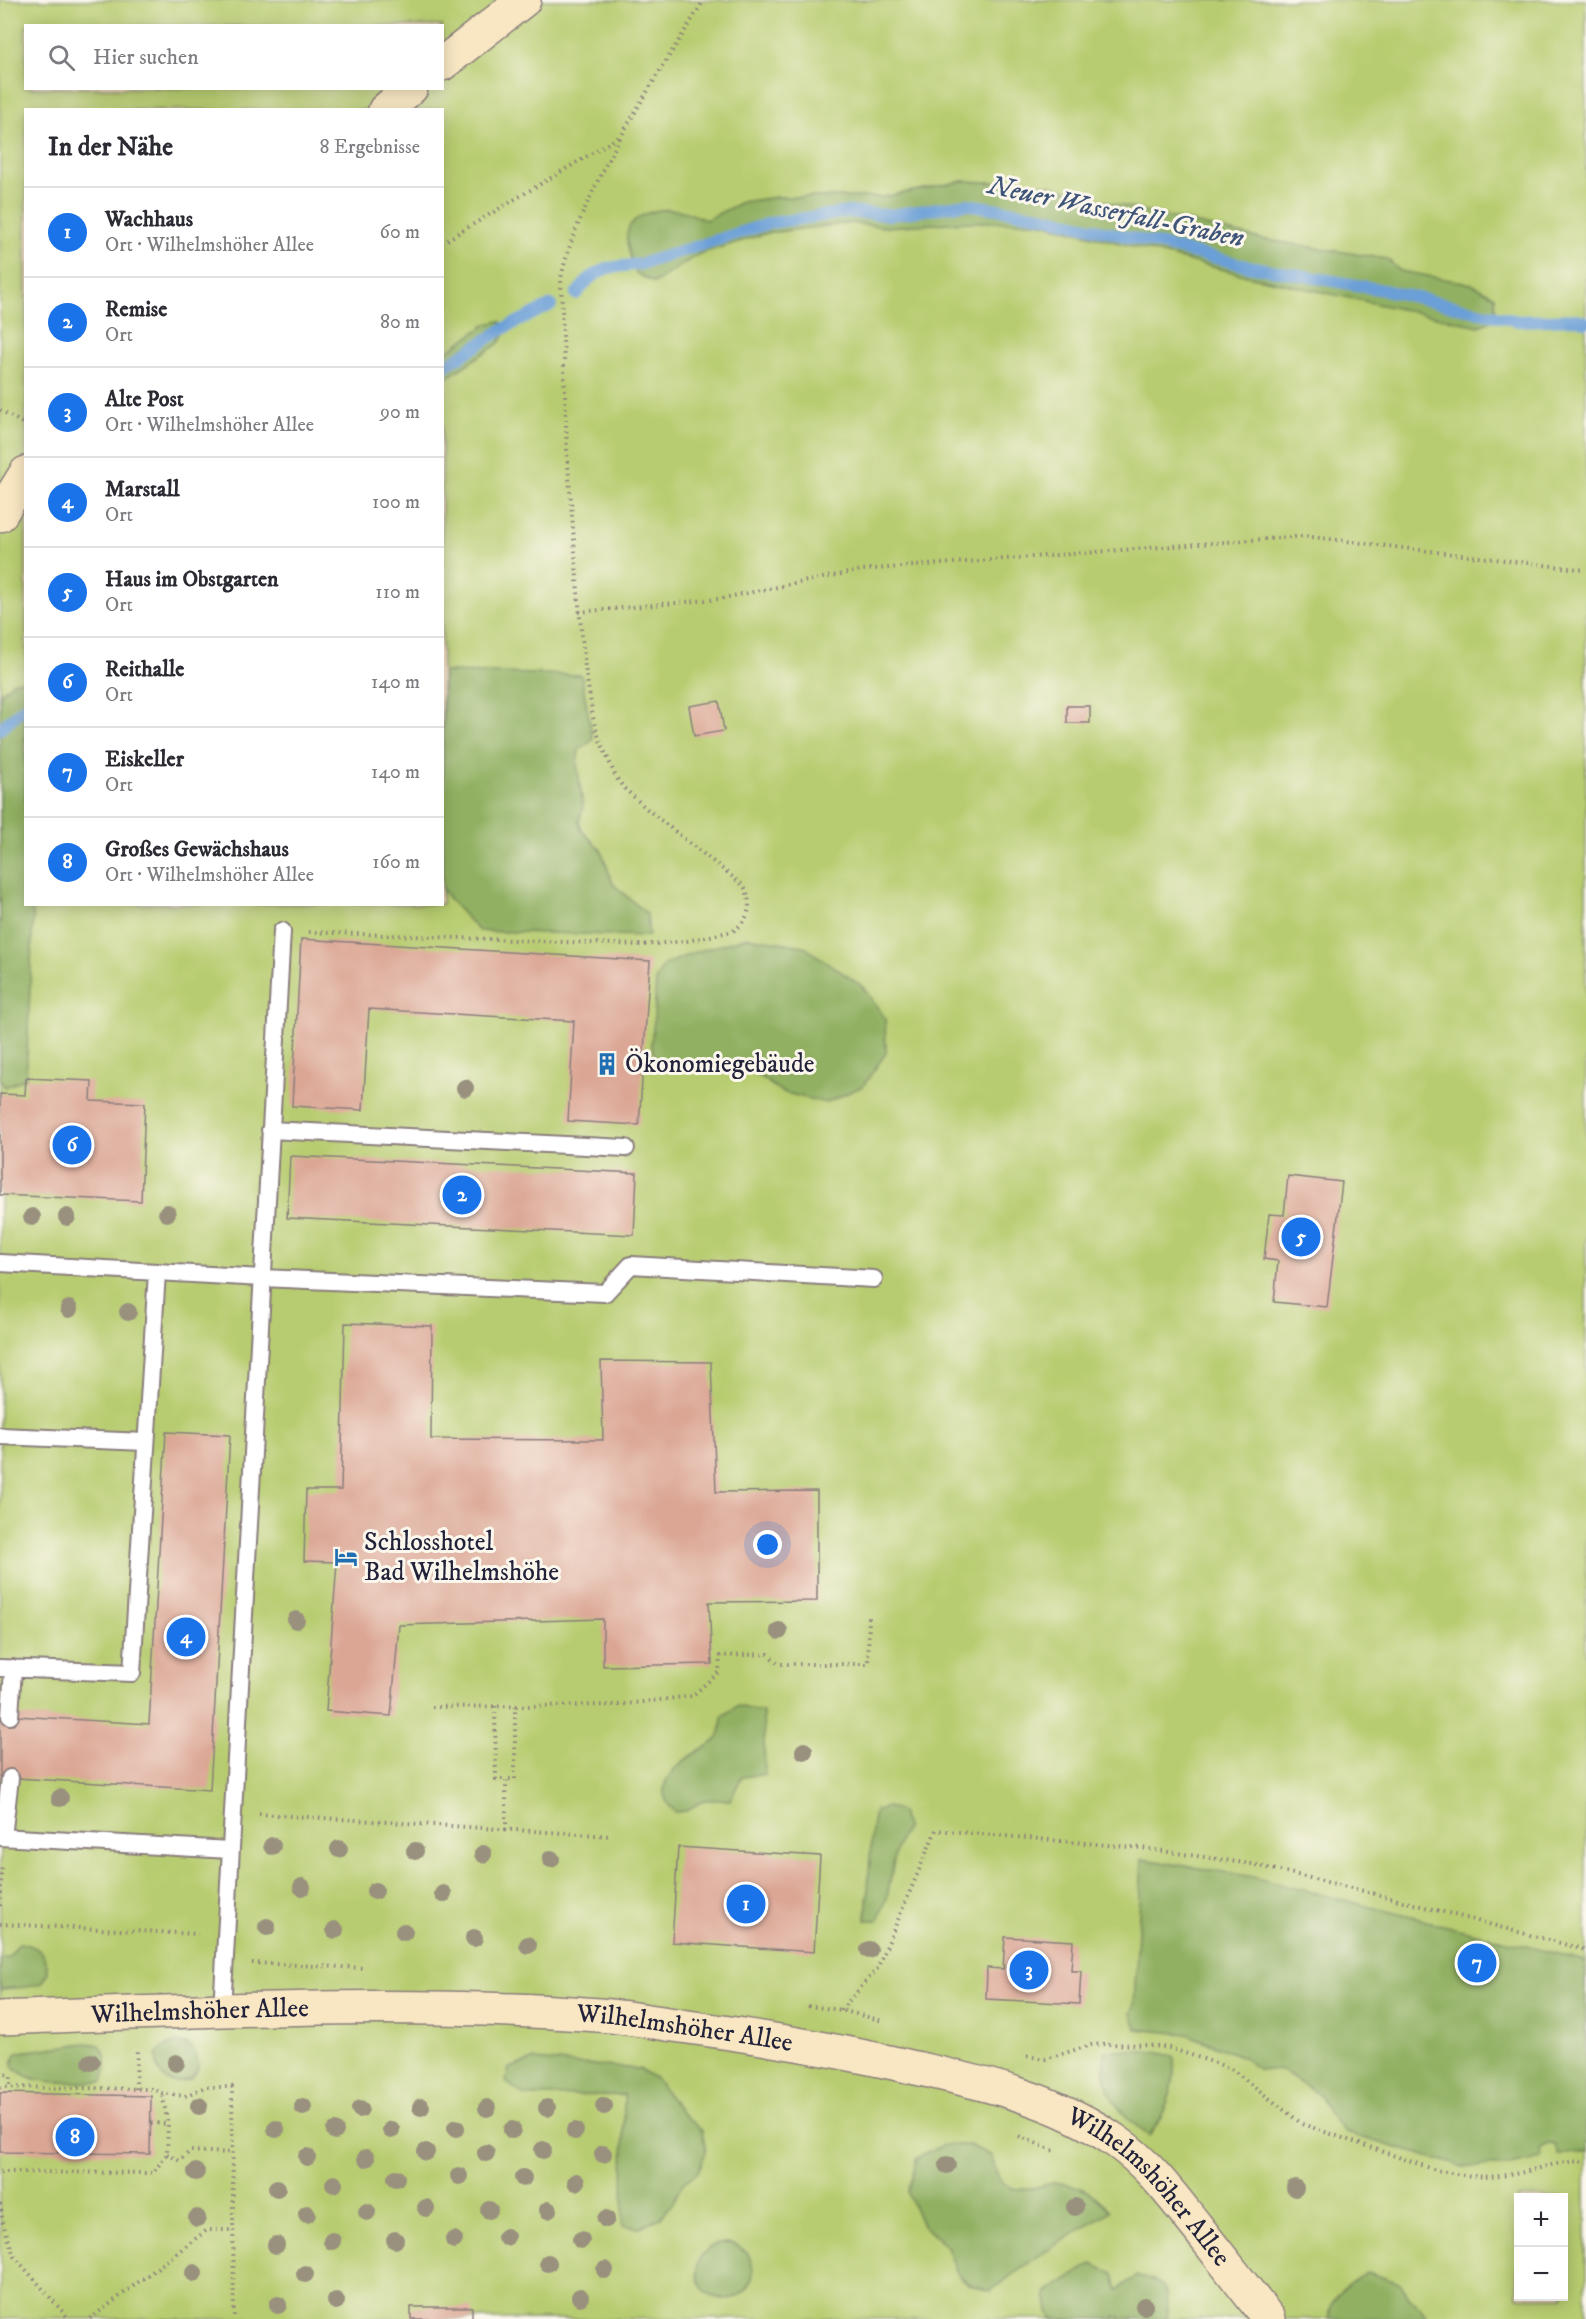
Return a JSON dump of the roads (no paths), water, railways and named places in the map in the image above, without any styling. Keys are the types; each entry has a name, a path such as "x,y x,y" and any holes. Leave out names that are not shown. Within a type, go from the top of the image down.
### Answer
{"main road":[{"path":"444,62 524,0"},
{"path":"387,108 409,90"},
{"path":"0,515 24,476"},
{"name":"Wilhelmshöher Allee","path":"0,2018 222,2010 374,2008 502,2010 602,2015 736,2033 836,2050 981,2083 1029,2098 1075,2117 1116,2141 1149,2168 1269,2319"}],"lane":[{"path":"222,2010 282,931"},
{"path":"270,1130 626,1148"},
{"path":"0,1263 262,1278 604,1293 630,1265 874,1279"},
{"path":"10,1716 6,1668 132,1673 157,1272"},
{"path":"0,1437 146,1443"},
{"path":"10,1778 1,1837 230,1850"}],"waterway":[{"name":"Neuer Wasserfall-Graben","path":"576,294 590,278 607,268 641,264 770,223 848,212 890,215 967,204 1046,217 1248,266 1384,290 1518,321 1577,319 1586,322"},
{"name":"Neuer Wasserfall-Graben","path":"444,367 503,329 551,305"},
{"name":"Neuer Wasserfall-Graben","path":"0,729 24,708"}],"place":[{"name":"Ökonomiegebäude","path":"607,1064"},
{"name":"Reithalle","path":"72,1145"},
{"name":"Remise","path":"462,1195"},
{"name":"Haus im Obstgarten","path":"1301,1237"},
{"name":"Schlosshotel Bad Wilhelmshöhe","path":"346,1557"},
{"name":"Marstall","path":"186,1637"},
{"name":"Wachhaus","path":"746,1904"},
{"name":"Eiskeller","path":"1477,1963"},
{"name":"Alte Post","path":"1029,1970"},
{"name":"Großes Gewächshaus","path":"75,2137"}]}
